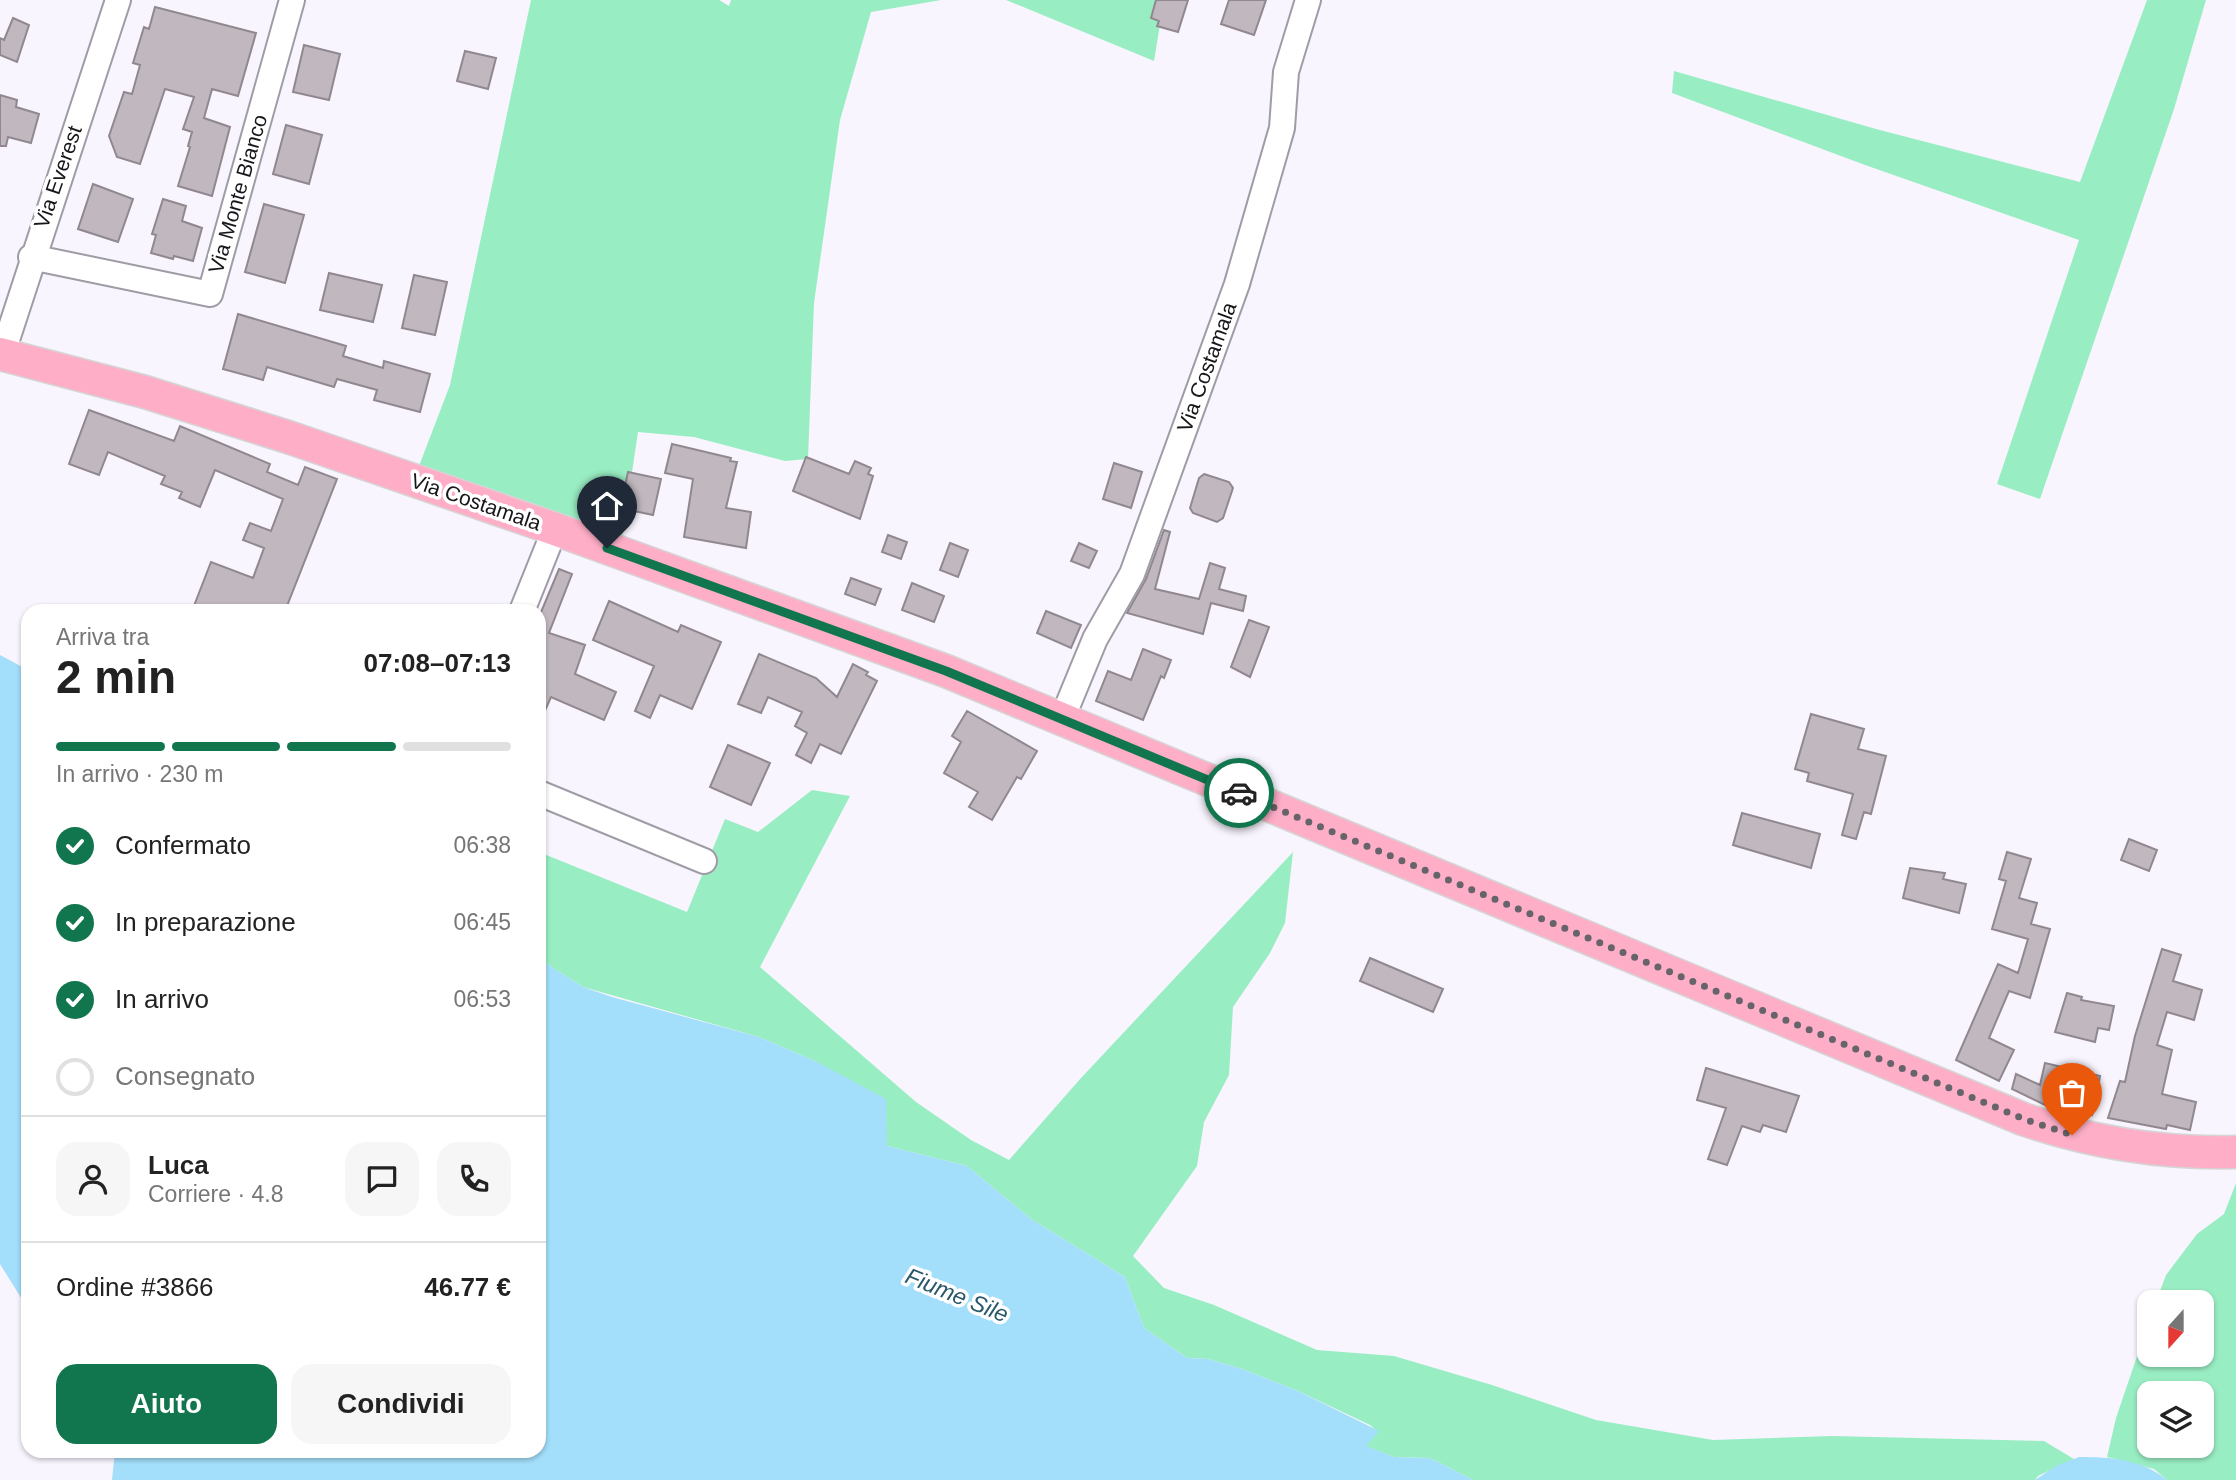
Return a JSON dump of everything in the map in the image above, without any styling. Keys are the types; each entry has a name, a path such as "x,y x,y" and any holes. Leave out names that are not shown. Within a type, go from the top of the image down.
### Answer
{"main road":[{"name":"Via Costamala","path":"1,355 145,392 251,425 555,529 946,671 2054,1130 2128,1146 2236,1152"}],"street":[{"name":"Via Everest","path":"1,355 31,257 118,0"},
{"name":"Via Monte Bianco","path":"31,257 210,294 292,0"},
{"name":"Via Costamala","path":"1062,719 1095,639 1132,574 1237,284 1282,128 1286,72 1308,0"},
{"path":"525,604 555,529"},
{"path":"546,796 704,861"}],"green space":[{"path":"531,0 719,0 729,6 731,0 941,0 871,12 840,120 814,303 808,459 785,461 694,437 638,432 622,539 419,466 450,385"},
{"path":"1006,0 1164,0 1154,61"},
{"path":"2147,0 2206,0 2174,109 2040,499 1997,484 2079,240 1865,165 1672,93 1674,71 1876,129 2080,182"},
{"path":"812,790 850,796 760,967 916,1102 971,1140 1009,1160 1081,1078 1293,852 1285,923 1270,953 1233,1007 1229,1075 1204,1122 1197,1166 1133,1256 1164,1288 1214,1305 1317,1350 1394,1356 1596,1420 1713,1440 1832,1436 2044,1441 2074,1459 2035,1480 1473,1480 1430,1458 1394,1457 1365,1446 1378,1432 1370,1425 1298,1391 1242,1369 1208,1359 1187,1358 1144,1328 1125,1277 1031,1219 967,1166 887,1146 817,1062 759,1037 583,987 546,963 546,855 687,912 725,819 758,832"},
{"path":"2236,1183 2236,1480 2167,1480 2154,1469 2107,1457 2116,1418 2137,1356 2137,1367 2214,1367 2214,1290 2160,1290 2166,1275 2197,1234 2224,1214"}],"water":[{"path":"0,655 21,666 21,1298 0,1264"},
{"name":"Fiume Sile","path":"546,963 583,987 759,1037 817,1062 886,1099 887,1146 967,1166 1031,1219 1125,1277 1144,1328 1187,1358 1208,1359 1242,1369 1298,1391 1379,1431 1366,1446 1394,1457 1430,1458 1473,1480 112,1480 114,1458 546,1458"},
{"path":"2079,1457 2136,1463 2167,1480 2035,1480 2056,1466"}],"building":[{"path":"1156,0 1188,0 1178,32 1157,26 1159,21 1151,18"},
{"path":"1229,0 1266,0 1254,35 1221,24"},
{"path":"155,7 256,33 238,96 212,89 204,118 230,127 212,196 178,186 192,132 183,129 194,97 165,89 140,164 117,157 109,136 124,92 132,94 140,65 133,63 144,27 149,29"},
{"path":"13,18 29,25 17,62 0,55 0,38 4,40"},
{"path":"304,45 340,54 329,100 293,92"},
{"path":"465,51 496,58 488,89 457,81"},
{"path":"0,95 17,100 16,107 39,114 31,143 8,137 6,146 0,146"},
{"path":"286,125 322,135 309,184 273,174"},
{"path":"93,184 133,199 118,242 78,229"},
{"path":"163,199 186,206 182,221 202,228 193,261 151,253 156,235 152,234"},
{"path":"264,204 304,215 285,283 245,272"},
{"path":"329,273 382,285 373,322 320,310"},
{"path":"414,275 447,282 435,335 402,328"},
{"path":"238,314 346,346 343,356 383,368 384,361 430,374 420,412 374,400 377,390 337,379 334,387 267,367 263,380 223,369"},
{"path":"89,410 174,441 180,426 270,464 267,472 298,485 305,467 337,479 288,604 195,604 211,562 253,578 264,548 243,540 250,523 271,531 283,499 215,470 200,507 179,498 182,492 161,484 165,476 108,452 99,475 69,464"},
{"path":"672,444 731,458 730,461 737,462 726,508 751,512 746,548 684,537 693,479 665,473"},
{"path":"806,457 849,474 855,461 871,468 868,474 873,476 860,519 793,491"},
{"path":"1114,463 1142,472 1131,508 1103,499"},
{"path":"628,472 661,479 653,515 620,508"},
{"path":"1204,474 1229,482 1233,488 1223,518 1217,522 1193,513 1190,508 1199,478"},
{"path":"1164,530 1170,532 1155,589 1199,599 1210,563 1225,568 1219,589 1246,596 1243,611 1211,603 1203,634 1127,613 1146,579"},
{"path":"888,535 907,542 901,559 882,552"},
{"path":"950,543 968,550 958,577 940,570"},
{"path":"1079,543 1097,551 1089,568 1071,561"},
{"path":"559,569 572,574 549,633 585,645 575,674 616,692 604,720 551,697 546,708 544,604"},
{"path":"851,578 881,589 875,605 845,594"},
{"path":"912,583 944,596 934,622 902,610"},
{"path":"609,601 678,632 681,625 721,642 692,709 660,695 650,718 635,711 654,666 593,640"},
{"path":"1046,611 1081,625 1071,648 1037,633"},
{"path":"1249,620 1269,627 1250,677 1231,667"},
{"path":"1143,649 1171,660 1164,678 1161,676 1143,720 1096,701 1108,671 1131,680"},
{"path":"759,654 816,678 837,697 853,664 868,672 866,675 877,681 841,754 820,744 811,763 796,755 807,733 795,726 802,712 768,697 761,713 738,704"},
{"path":"967,711 1037,751 1021,779 1017,777 992,820 969,807 978,792 944,773 961,742 952,736"},
{"path":"1811,714 1864,729 1858,749 1886,756 1871,814 1864,812 1856,839 1842,835 1853,794 1807,781 1809,773 1795,769"},
{"path":"728,745 770,763 751,805 710,787"},
{"path":"1742,813 1820,834 1811,868 1733,845"},
{"path":"2129,839 2157,850 2149,871 2121,860"},
{"path":"2007,852 2031,859 2019,898 2037,903 2031,924 2050,929 2030,998 2009,991 1989,1038 2014,1050 1999,1081 1956,1060 1998,964 2018,973 2028,939 1992,929 2006,881 1999,879"},
{"path":"1910,868 1945,873 1943,879 1966,884 1959,913 1903,898"},
{"path":"2162,949 2181,955 2173,981 2202,990 2194,1020 2167,1012 2157,1045 2172,1050 2162,1094 2196,1102 2190,1130 2167,1125 2166,1129 2108,1118 2120,1081 2125,1082 2135,1036"},
{"path":"1370,958 1443,989 1433,1012 1360,981"},
{"path":"2067,993 2082,997 2081,1000 2114,1006 2109,1030 2098,1028 2095,1042 2055,1032"},
{"path":"2045,1063 2100,1076 2092,1115 2047,1106 2012,1089 2016,1074 2040,1085"},
{"path":"1706,1068 1799,1096 1786,1132 1763,1125 1760,1132 1742,1126 1727,1165 1708,1159 1726,1108 1697,1100"}],"way so far":[{"path":"1239,793 2024,1119 2072,1135"}],"route":[{"path":"607,548 946,671 1239,793"}]}
